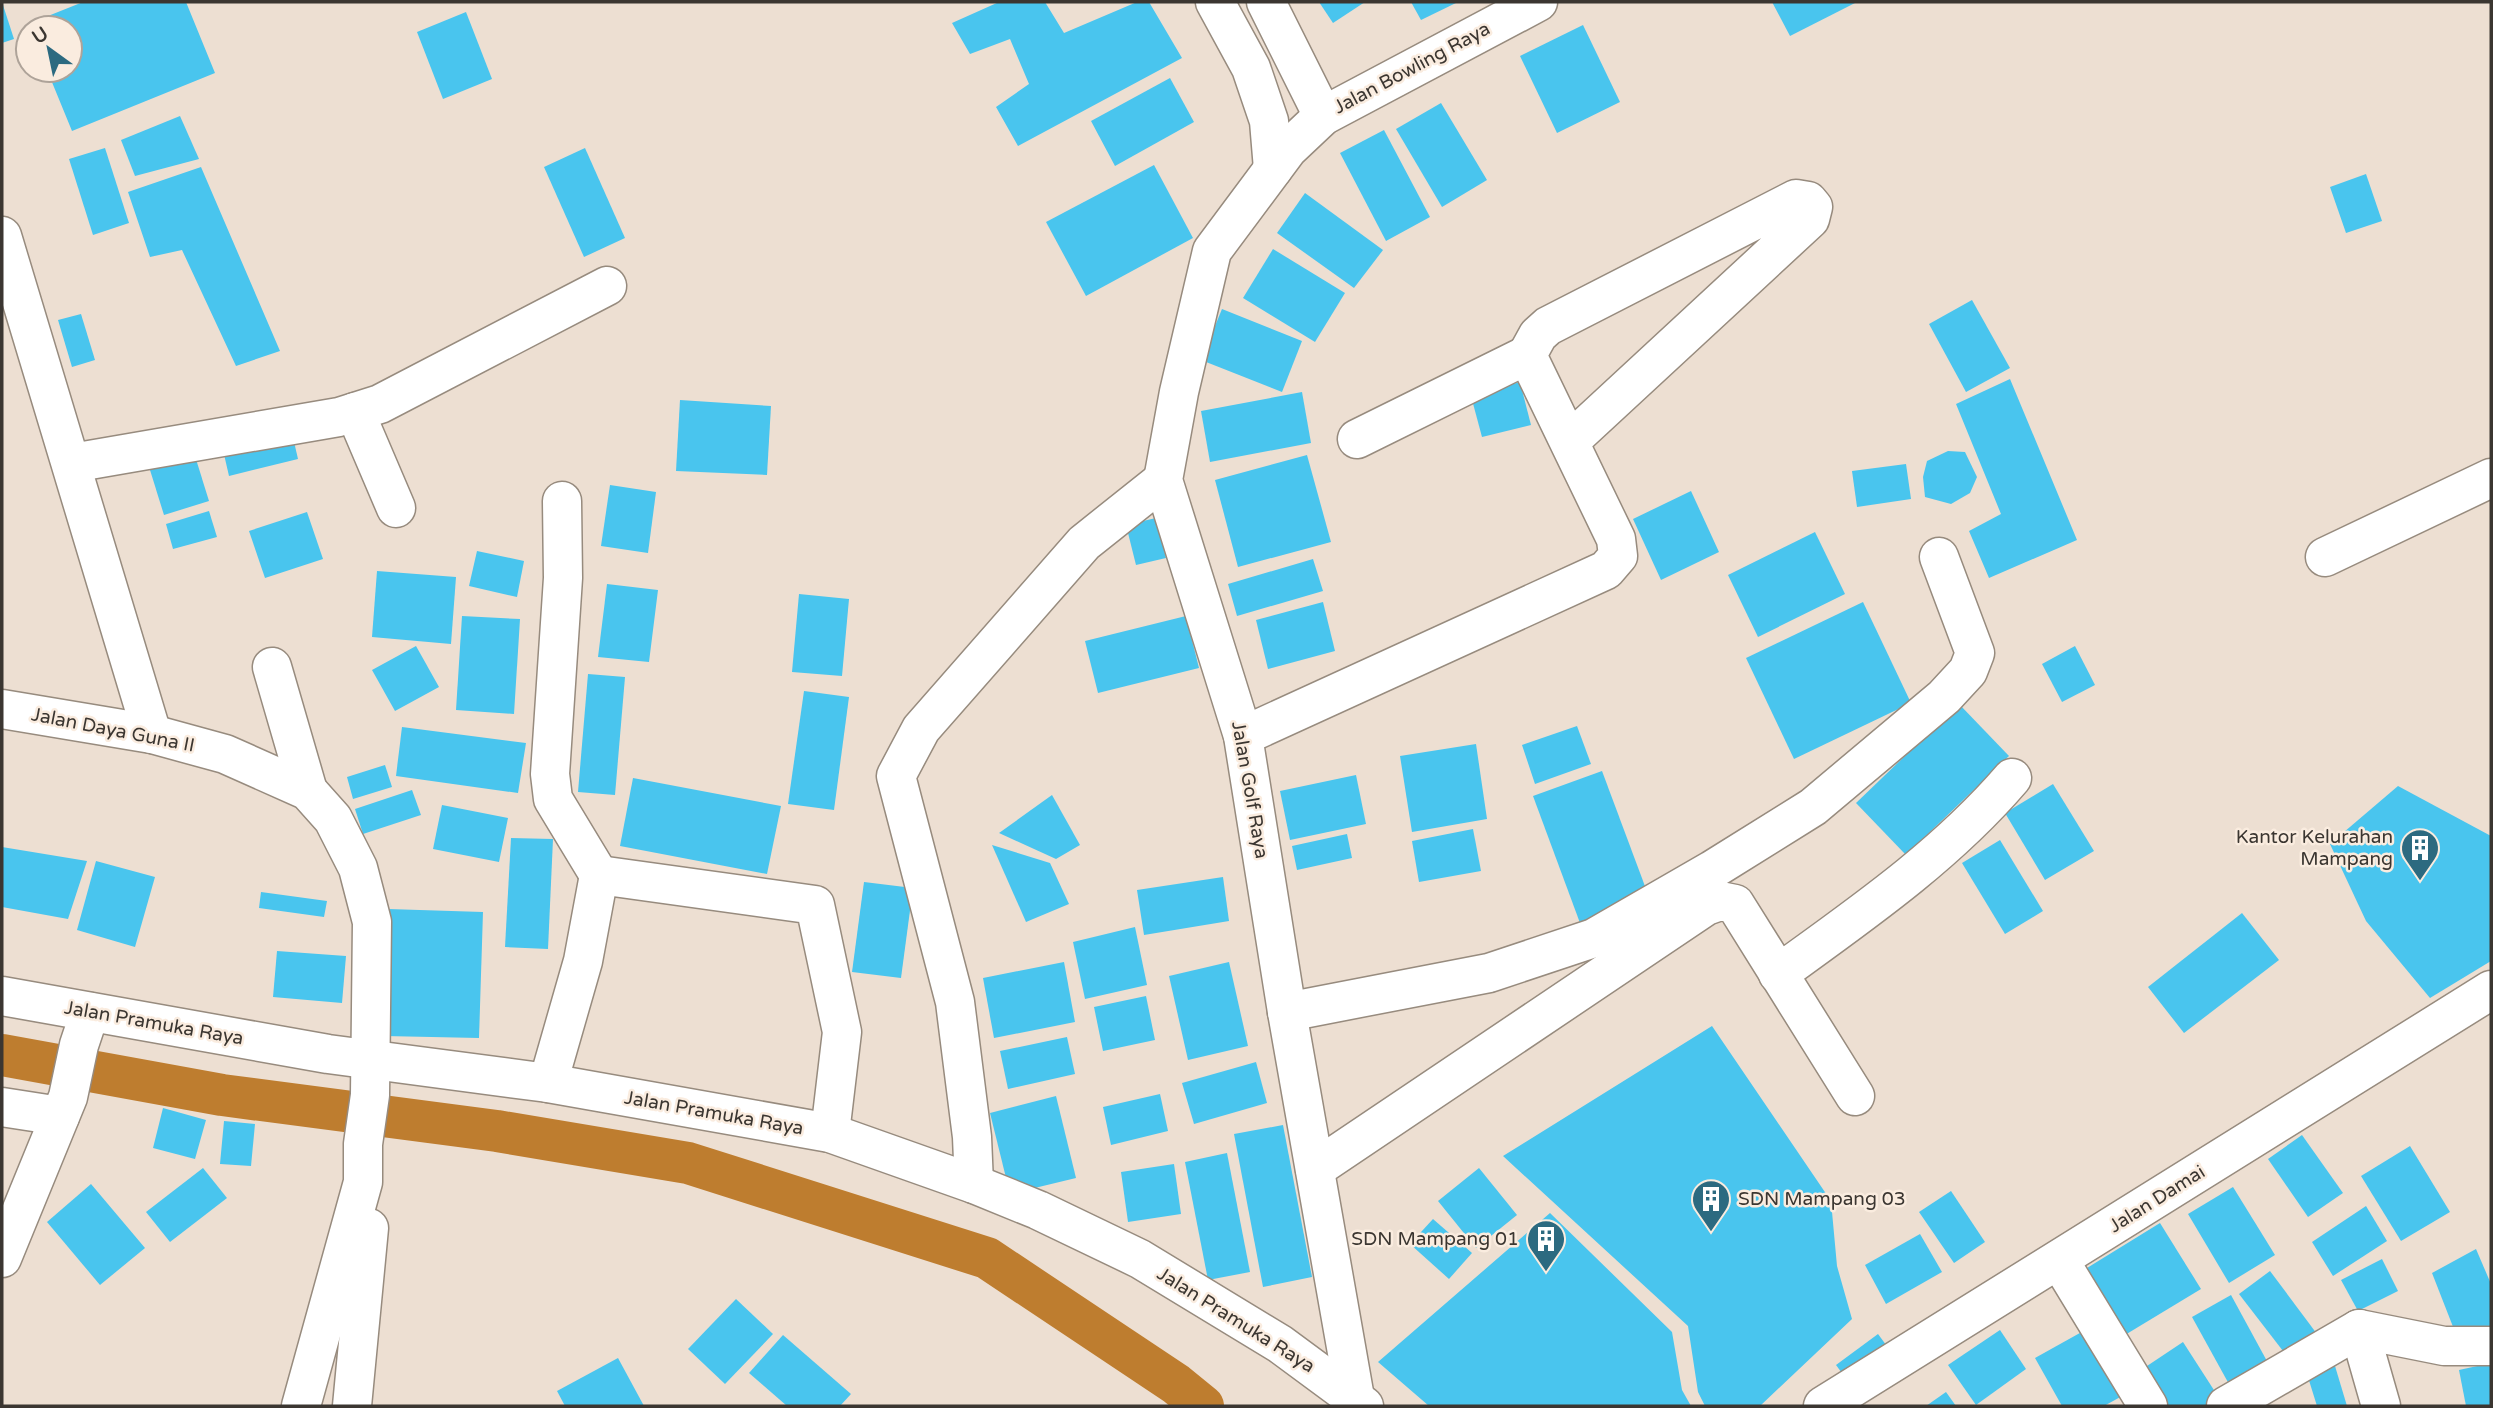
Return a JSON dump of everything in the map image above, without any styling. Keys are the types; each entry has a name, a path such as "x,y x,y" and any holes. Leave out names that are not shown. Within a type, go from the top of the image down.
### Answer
{"street":[{"path":"1215,2 1255,81 1269,121 1273,169"},
{"path":"1266,2 1323,116"},
{"name":"Jalan Bowling Raya","path":"1323,116 1536,2"},
{"name":"Jalan Golf Raya","path":"1323,116 1288,149 1212,251 1163,480 1243,736 1287,1012 1360,1402"},
{"path":"1357,439 1527,355 1538,335 1548,326 1796,200 1808,201 1813,208 1810,219 1569,442"},
{"path":"2,236 152,734"},
{"path":"72,463 355,412 380,404 607,286"},
{"path":"1243,736 1606,570 1618,556 1616,539 1527,355"},
{"path":"355,412 396,508"},
{"path":"2325,557 2491,478"},
{"path":"974,1184 972,1137 955,1002 896,776 921,729 1084,543 1163,480"},
{"path":"548,1083 583,961 599,875 553,799 550,774 563,578 562,501"},
{"path":"1287,1012 1489,973 1594,938 1712,870 1813,807 1944,697 1968,671 1975,653 1939,557"},
{"path":"272,667 308,791"},
{"name":"Jalan Daya Guna II","path":"2,709 152,734 225,754 308,791 333,818 358,868 372,922 370,1078 363,1144 363,1182"},
{"path":"1779,974 1887,895 1976,820 2012,778"},
{"path":"599,875 816,905 842,1032 830,1133"},
{"path":"1315,1169 1706,906 1720,901 1735,904 1855,1096"},
{"name":"Jalan Damai","path":"1823,1406 2491,990"},
{"name":"Jalan Pramuka Raya","path":"2,996 84,1028 370,1078 548,1083 830,1133 974,1184 1038,1210 1139,1259 1280,1344 1360,1402"},
{"path":"2,1258 64,1107 84,1028"},
{"path":"2,1107 64,1107"},
{"path":"301,1406 363,1182"},
{"path":"352,1406 370,1208 363,1182"},
{"path":"2059,1260 2148,1406"},
{"path":"2226,1406 2359,1329 2444,1346 2491,1346"},
{"path":"2359,1329 2381,1406"}],"building":[{"path":"2,2 14,39 2,43"},
{"path":"83,2 186,2 215,73 72,131 53,84 84,84 84,14 53,14"},
{"path":"999,2 1045,2 1064,33 1137,2 1149,2 1182,58 1018,146 996,107 1029,84 1010,39 970,54 952,23"},
{"path":"1319,2 1365,2 1333,23"},
{"path":"1411,2 1458,2 1421,20"},
{"path":"1772,2 1857,2 1790,36"},
{"path":"466,12 492,79 443,99 417,32"},
{"path":"1583,25 1620,102 1557,133 1520,56"},
{"path":"1170,78 1194,122 1115,166 1091,121"},
{"path":"1441,103 1487,180 1442,207 1396,129"},
{"path":"180,116 199,159 135,176 121,140"},
{"path":"1384,130 1430,217 1386,241 1340,153"},
{"path":"105,148 129,223 93,235 69,159"},
{"path":"585,148 625,238 584,257 544,167"},
{"path":"1154,165 1193,238 1086,296 1046,222"},
{"path":"201,167 280,351 236,366 182,250 150,257 128,192"},
{"path":"2366,174 2382,221 2346,233 2330,187"},
{"path":"1305,193 1383,250 1354,288 1277,233"},
{"path":"1273,249 1345,293 1315,342 1243,298"},
{"path":"1972,300 2010,368 1966,392 1929,324"},
{"path":"1222,309 1302,341 1282,392 1201,360"},
{"path":"81,314 95,360 72,367 58,320"},
{"path":"2010,379 2077,540 1989,578 1969,531 2001,514 1956,404"},
{"path":"1520,382 1531,425 1482,437 1471,396"},
{"path":"1302,392 1311,443 1210,462 1201,411"},
{"path":"680,400 771,406 767,475 676,471"},
{"path":"292,433 298,459 229,476 223,450"},
{"path":"1948,451 1965,452 1977,477 1970,493 1951,504 1925,497 1923,477 1927,461"},
{"path":"1307,455 1331,542 1238,567 1215,480"},
{"path":"195,456 209,501 164,515 150,470"},
{"path":"1906,464 1911,499 1857,507 1852,471"},
{"path":"610,485 656,492 648,553 601,546"},
{"path":"1691,491 1719,552 1661,580 1633,519"},
{"path":"209,511 217,537 173,549 166,524"},
{"path":"307,512 323,559 265,578 249,531"},
{"path":"1156,518 1166,558 1136,565 1126,525"},
{"path":"1815,532 1845,594 1758,637 1728,575"},
{"path":"477,551 524,561 517,597 469,586"},
{"path":"1313,559 1323,591 1237,616 1228,584"},
{"path":"377,571 456,577 451,644 372,637"},
{"path":"607,584 658,590 649,662 598,657"},
{"path":"799,594 849,599 842,676 792,672"},
{"path":"1323,602 1335,651 1268,669 1256,620"},
{"path":"1863,602 1911,703 1794,759 1746,658"},
{"path":"462,616 520,619 514,714 456,710"},
{"path":"1186,616 1199,668 1098,693 1085,641"},
{"path":"416,646 439,687 395,711 372,670"},
{"path":"2075,646 2095,685 2062,702 2042,664"},
{"path":"588,674 625,677 615,795 578,792"},
{"path":"804,691 849,697 834,810 788,804"},
{"path":"1959,704 2009,756 1906,855 1856,803"},
{"path":"1577,726 1591,764 1535,784 1522,745"},
{"path":"402,727 526,743 518,793 396,776"},
{"path":"1476,744 1487,819 1412,832 1400,756"},
{"path":"385,765 392,787 353,799 347,777"},
{"path":"1602,771 1649,897 1580,923 1533,796"},
{"path":"1356,775 1366,824 1290,840 1280,791"},
{"path":"633,778 781,806 767,874 620,846"},
{"path":"2053,784 2094,851 2045,880 2005,813"},
{"name":"Kantor Kelurahan Mampang","path":"2398,786 2491,836 2491,961 2430,998 2366,921 2330,844"},
{"path":"412,790 421,815 363,834 355,809"},
{"path":"1052,795 1080,845 1056,859 999,833"},
{"path":"442,805 508,818 499,862 433,849"},
{"path":"1473,829 1481,871 1419,882 1412,841"},
{"path":"1347,834 1352,858 1297,870 1292,846"},
{"path":"511,838 553,839 548,949 505,947"},
{"path":"2000,840 2043,911 2005,934 1962,863"},
{"path":"992,845 1050,863 1069,904 1026,922"},
{"path":"2,847 87,861 68,919 2,907"},
{"path":"96,861 155,877 135,947 77,930"},
{"path":"1223,877 1229,921 1144,935 1137,890"},
{"path":"864,882 913,888 901,978 852,972"},
{"path":"261,892 327,901 324,917 259,908"},
{"path":"388,909 483,912 479,1038 384,1036"},
{"path":"2242,913 2279,960 2184,1033 2148,987"},
{"path":"1135,927 1147,985 1085,999 1073,942"},
{"path":"277,951 346,956 342,1003 273,997"},
{"path":"1064,962 1075,1022 994,1038 983,978"},
{"path":"1229,962 1248,1046 1188,1060 1169,976"},
{"path":"1146,996 1155,1040 1103,1051 1094,1007"},
{"name":"SDN Mampang 03","path":"1712,1026 1831,1201 1837,1266 1852,1319 1760,1406 1705,1406 1698,1392 1688,1326 1503,1156"},
{"path":"1067,1037 1075,1074 1008,1089 1000,1051"},
{"path":"1256,1062 1267,1103 1194,1124 1182,1083"},
{"path":"1160,1094 1168,1131 1111,1145 1103,1107"},
{"path":"1056,1096 1076,1178 1010,1194 990,1113"},
{"path":"163,1108 206,1120 195,1159 153,1148"},
{"path":"224,1121 255,1124 251,1166 220,1164"},
{"path":"1283,1125 1312,1277 1263,1287 1234,1134"},
{"path":"2302,1135 2343,1193 2308,1217 2268,1159"},
{"path":"2410,1146 2450,1212 2401,1241 2361,1176"},
{"path":"1227,1153 1250,1272 1208,1280 1185,1162"},
{"path":"1174,1164 1181,1214 1128,1222 1121,1172"},
{"path":"203,1168 227,1198 170,1242 146,1212"},
{"path":"1479,1168 1517,1215 1476,1248 1438,1201"},
{"path":"91,1184 145,1248 100,1285 47,1222"},
{"path":"2233,1187 2275,1255 2229,1283 2188,1214"},
{"path":"1951,1191 1985,1242 1954,1263 1919,1212"},
{"path":"2366,1206 2387,1241 2333,1276 2312,1242"},
{"name":"SDN Mampang 01","path":"1550,1213 1672,1332 1682,1390 1691,1406 1429,1406 1378,1362"},
{"path":"1433,1219 1472,1253 1449,1279 1410,1244"},
{"path":"2160,1223 2201,1289 2115,1341 2074,1276"},
{"path":"1920,1234 1942,1272 1886,1304 1865,1265"},
{"path":"2476,1249 2491,1284 2491,1338 2457,1337 2432,1273"},
{"path":"2382,1259 2398,1291 2358,1311 2341,1280"},
{"path":"2270,1271 2320,1338 2290,1360 2239,1294"},
{"path":"2231,1295 2274,1374 2235,1395 2192,1317"},
{"path":"736,1299 773,1334 725,1384 688,1349"},
{"path":"2096,1324 2133,1390 2104,1406 2062,1406 2035,1358"},
{"path":"2000,1330 2026,1369 1976,1405 1948,1365"},
{"path":"1878,1334 1892,1353 1850,1384 1836,1365"},
{"path":"783,1335 851,1394 840,1406 787,1406 749,1373"},
{"path":"2183,1342 2221,1401 2213,1406 2169,1406 2144,1368"},
{"path":"618,1358 644,1406 565,1406 557,1391"},
{"path":"2491,1363 2491,1406 2466,1406 2459,1370"},
{"path":"2335,1366 2347,1406 2317,1406 2307,1374"},
{"path":"1946,1392 1956,1406 1926,1406"}],"waterway":[{"path":"2,1055 222,1095 497,1131 688,1163 987,1258 1176,1384 1203,1406"}],"place":[{"name":"Kantor Kelurahan Mampang","path":"2420,882"},
{"name":"SDN Mampang 03","path":"1711,1233"},
{"name":"SDN Mampang 01","path":"1546,1273"}]}
